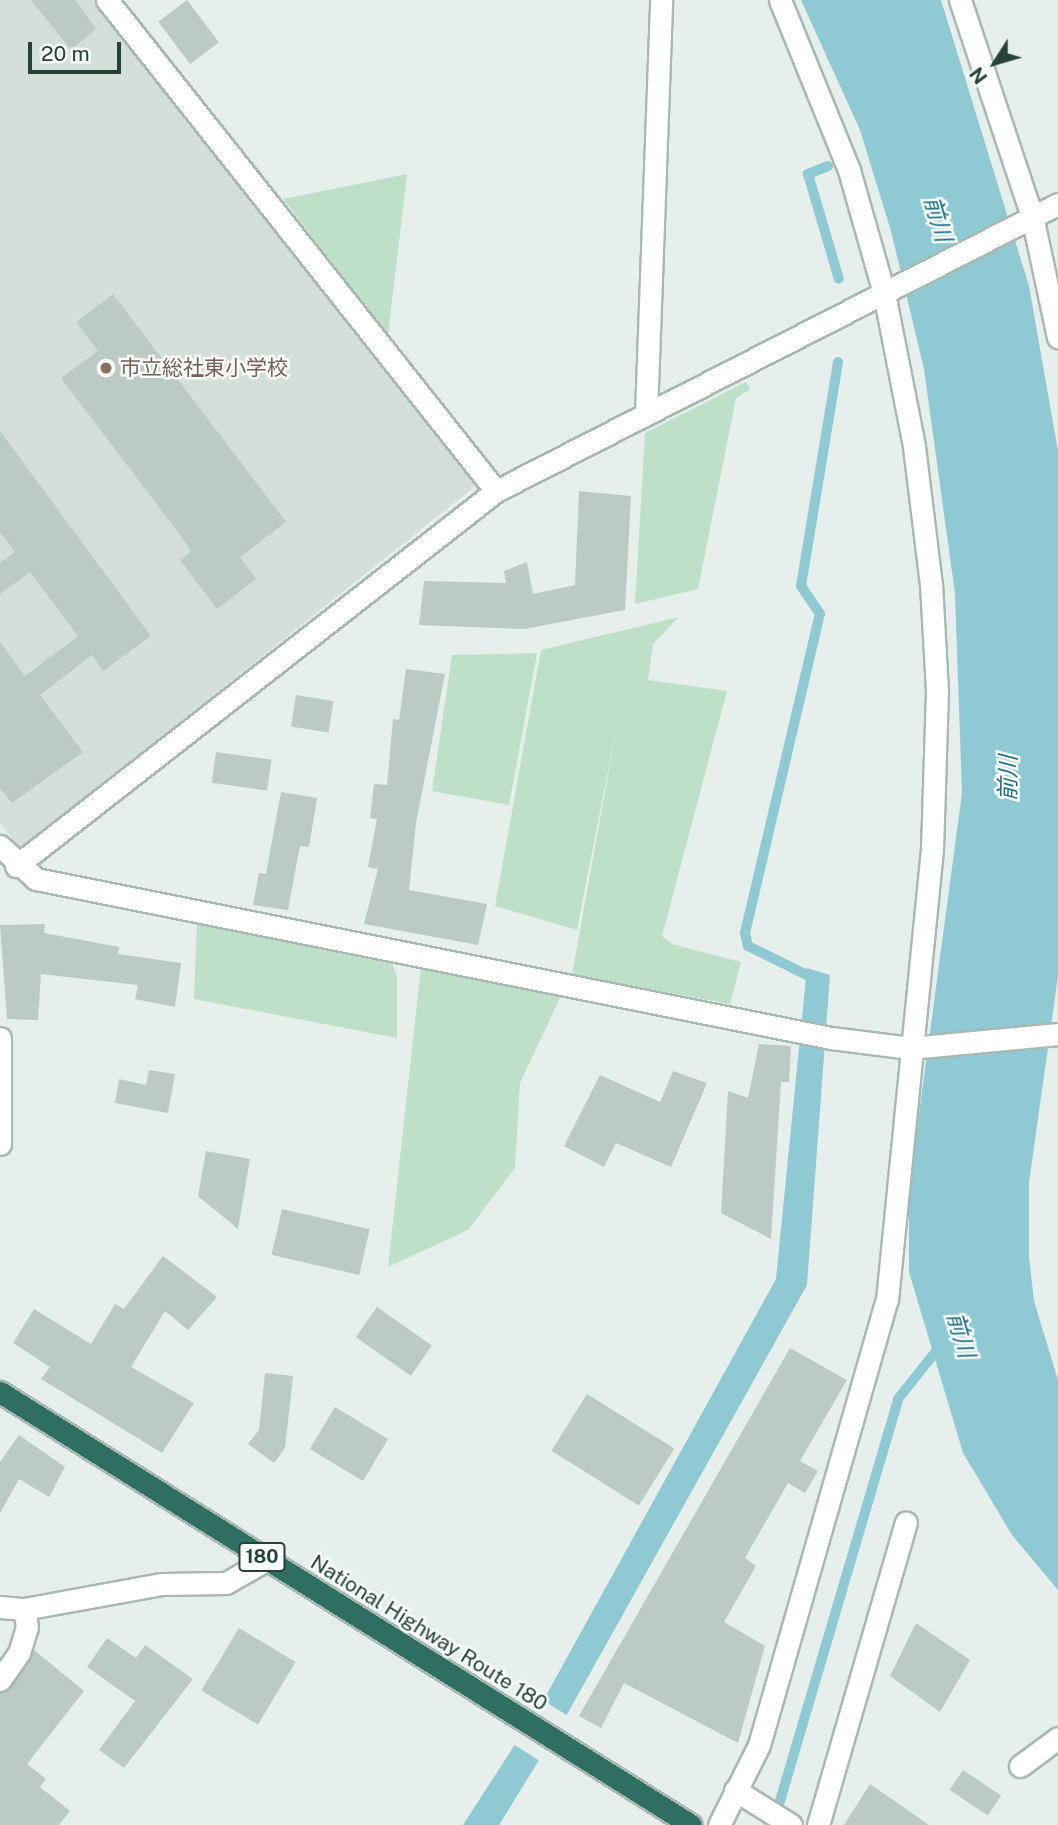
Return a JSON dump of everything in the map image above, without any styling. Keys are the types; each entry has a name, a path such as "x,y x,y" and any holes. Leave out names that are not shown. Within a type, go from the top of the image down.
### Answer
{"highway":[{"name":"National Highway Route 180","path":"0,1392 524,1723 691,1825"}],"street":[{"path":"107,0 496,491"},
{"path":"646,414 661,0"},
{"path":"719,1825 742,1795 759,1745 887,1300 915,1048 932,850 937,691 931,585 914,446 888,291 837,135 780,0"},
{"path":"960,0 1028,218 1058,337"},
{"path":"16,866 496,491 1058,204"},
{"path":"0,846 16,866 36,879 831,1038 915,1048 1058,1034"},
{"path":"0,1038 0,1144"},
{"path":"818,1825 906,1523"},
{"path":"0,1607 24,1609 161,1584 226,1583 266,1560"},
{"path":"0,1680 19,1653 27,1627 24,1609"},
{"path":"1020,1766 1058,1738"},
{"path":"742,1795 791,1825"}],"shaded area":[{"path":"0,0 94,0 478,484 21,849 0,823"}],"green space":[{"path":"407,174 388,335 283,199"},
{"path":"746,382 750,389 736,398 698,589 635,604 645,433"},
{"path":"679,617 653,644 648,680 727,691 662,936 672,944 741,962 730,1004 572,975 618,719 577,930 495,906 541,650"},
{"path":"537,653 509,805 432,791 452,655"},
{"path":"197,924 392,964 397,976 397,1038 194,999"},
{"path":"421,967 561,996 520,1083 515,1168 468,1230 388,1267"}],"water":[{"name":"前川","path":"801,0 941,0 1029,286 1058,451 1058,976 1029,1183 1029,1257 1034,1301 1058,1380 1058,1590 1012,1535 963,1453 909,1272 909,1189 962,793 955,594 924,369 891,231 860,130"},
{"path":"807,968 830,975 807,1285 565,1718 499,1825 463,1825 543,1701 776,1279"}],"pier":[{"path":"541,1699 570,1717 542,1762 513,1744"}],"building":[{"path":"31,0 75,0 96,29 71,50"},
{"path":"187,0 219,42 190,64 158,22"},
{"path":"113,294 286,522 240,557 256,579 217,609 180,560 191,551 61,378 98,351 76,322"},
{"path":"0,431 151,636 103,671 92,655 40,695 83,752 12,803 0,788 0,642 25,676 78,636 30,572 0,594 0,563 15,552 0,532"},
{"path":"579,491 631,496 625,610 524,629 419,625 424,581 506,583 504,571 527,562 533,594 575,585"},
{"path":"406,669 445,674 416,823 409,890 487,904 478,945 364,924 378,869 368,867 377,819 370,818 374,784 387,785 393,719 399,720"},
{"path":"296,695 334,701 329,733 291,727"},
{"path":"216,752 271,760 267,790 212,783"},
{"path":"281,792 317,798 309,847 300,846 288,910 253,905 259,873 266,874"},
{"path":"45,924 44,933 119,947 118,954 181,963 175,1007 135,999 138,985 41,974 38,1020 7,1019 0,925"},
{"path":"759,1044 791,1046 789,1082 781,1082 771,1239 721,1213 728,1091 748,1098"},
{"path":"149,1070 175,1074 168,1113 115,1103 119,1079 146,1085"},
{"path":"673,1071 707,1083 671,1167 616,1143 604,1167 564,1146 600,1075 660,1102"},
{"path":"206,1151 250,1159 238,1229 198,1196"},
{"path":"282,1209 370,1229 359,1275 271,1255"},
{"path":"163,1256 217,1297 188,1330 165,1311 131,1367 194,1403 162,1453 41,1379 50,1367 13,1343 34,1309 91,1344 115,1304 124,1309"},
{"path":"377,1307 432,1345 411,1376 356,1337"},
{"path":"790,1348 847,1380 800,1461 818,1471 805,1493 788,1483 745,1558 756,1566 724,1622 765,1646 738,1743 624,1683 601,1728 579,1716"},
{"path":"265,1373 293,1376 285,1448 274,1463 248,1444 259,1430"},
{"path":"587,1394 674,1449 639,1505 551,1451"},
{"path":"335,1407 388,1439 363,1481 310,1449"},
{"path":"19,1435 65,1467 49,1497 19,1479 0,1513 0,1462"},
{"path":"916,1623 970,1660 940,1712 890,1676"},
{"path":"239,1628 296,1662 258,1725 201,1691"},
{"path":"107,1638 136,1658 145,1645 193,1679 124,1768 99,1750 135,1701 87,1667"},
{"path":"34,1650 84,1691 27,1764 46,1779 40,1787 70,1811 59,1825 0,1825 0,1693 11,1688"},
{"path":"963,1770 1001,1796 988,1816 950,1790"},
{"path":"870,1784 929,1825 844,1825"}],"waterway":[{"path":"828,166 808,174 839,279"},
{"path":"815,979 748,946 745,933 820,614 801,586 838,362"},
{"name":"前川","path":"775,1818 898,1399 941,1345"}],"place":[{"name":"市立総社東小学校","path":"106,368"}]}
